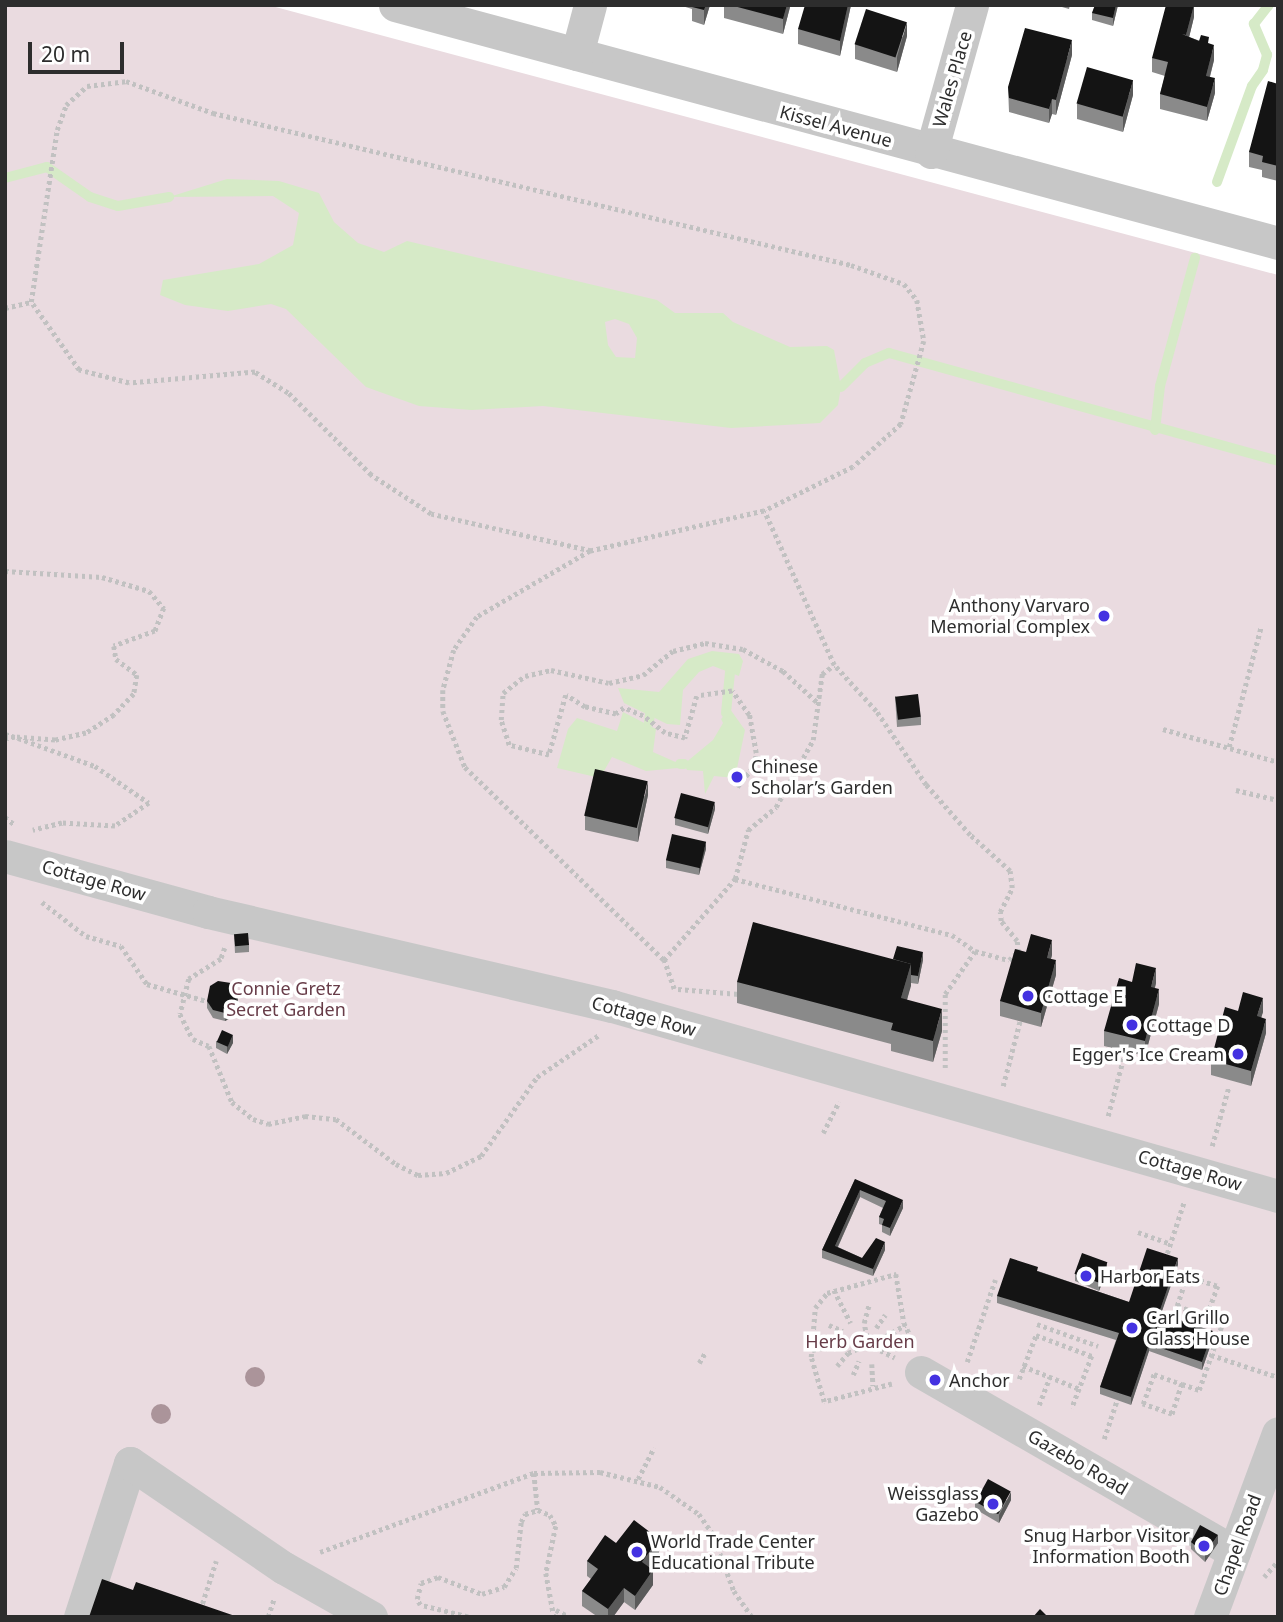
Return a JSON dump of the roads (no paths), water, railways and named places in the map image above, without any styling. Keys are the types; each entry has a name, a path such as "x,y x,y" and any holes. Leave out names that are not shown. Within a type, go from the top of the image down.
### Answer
{"street":[{"name":"Kissel Avenue","path":"395,5 932,152 1278,243"},
{"path":"577,54 590,5"},
{"name":"Wales Place","path":"932,152 972,5"},
{"name":"Cottage Row","path":"16,849 230,917 612,1006 996,1114 1201,1164 1278,1196"},
{"name":"Gazebo Road","path":"914,1368 1234,1552"},
{"name":"Chapel Road","path":"1210,1617 1278,1433"},
{"path":"80,1617 131,1463 284,1568 371,1617"}],"waterway":[{"path":"1217,182 1252,86 1263,70 1267,55 1254,24 1269,5"},
{"path":"5,178 47,167 90,197 118,206 169,197"},
{"path":"1155,430 1160,386 1195,258"},
{"path":"841,387 865,363 889,353 1278,461"},
{"path":"726,713 730,672"},
{"path":"649,722 650,714"}],"place":[{"name":"Anthony Varvaro Memorial Complex","path":"1104,616"},
{"name":"Chinese Scholar’s Garden","path":"737,777"},
{"name":"Cottage E","path":"1028,996"},
{"name":"Cottage D","path":"1132,1025"},
{"name":"Egger's Ice Cream","path":"1238,1054"},
{"name":"Harbor Eats","path":"1086,1276"},
{"name":"Carl Grillo Glass House","path":"1132,1328"},
{"name":"Anchor","path":"935,1380"},
{"name":"Weissglass Gazebo","path":"993,1504"},
{"name":"Snug Harbor Visitor Information Booth","path":"1204,1546"},
{"name":"World Trade Center Educational Tribute","path":"637,1552"}],"park label":[{"name":"Connie Gretz Secret Garden","path":"286,999"},
{"name":"Herb Garden","path":"860,1341"}]}
